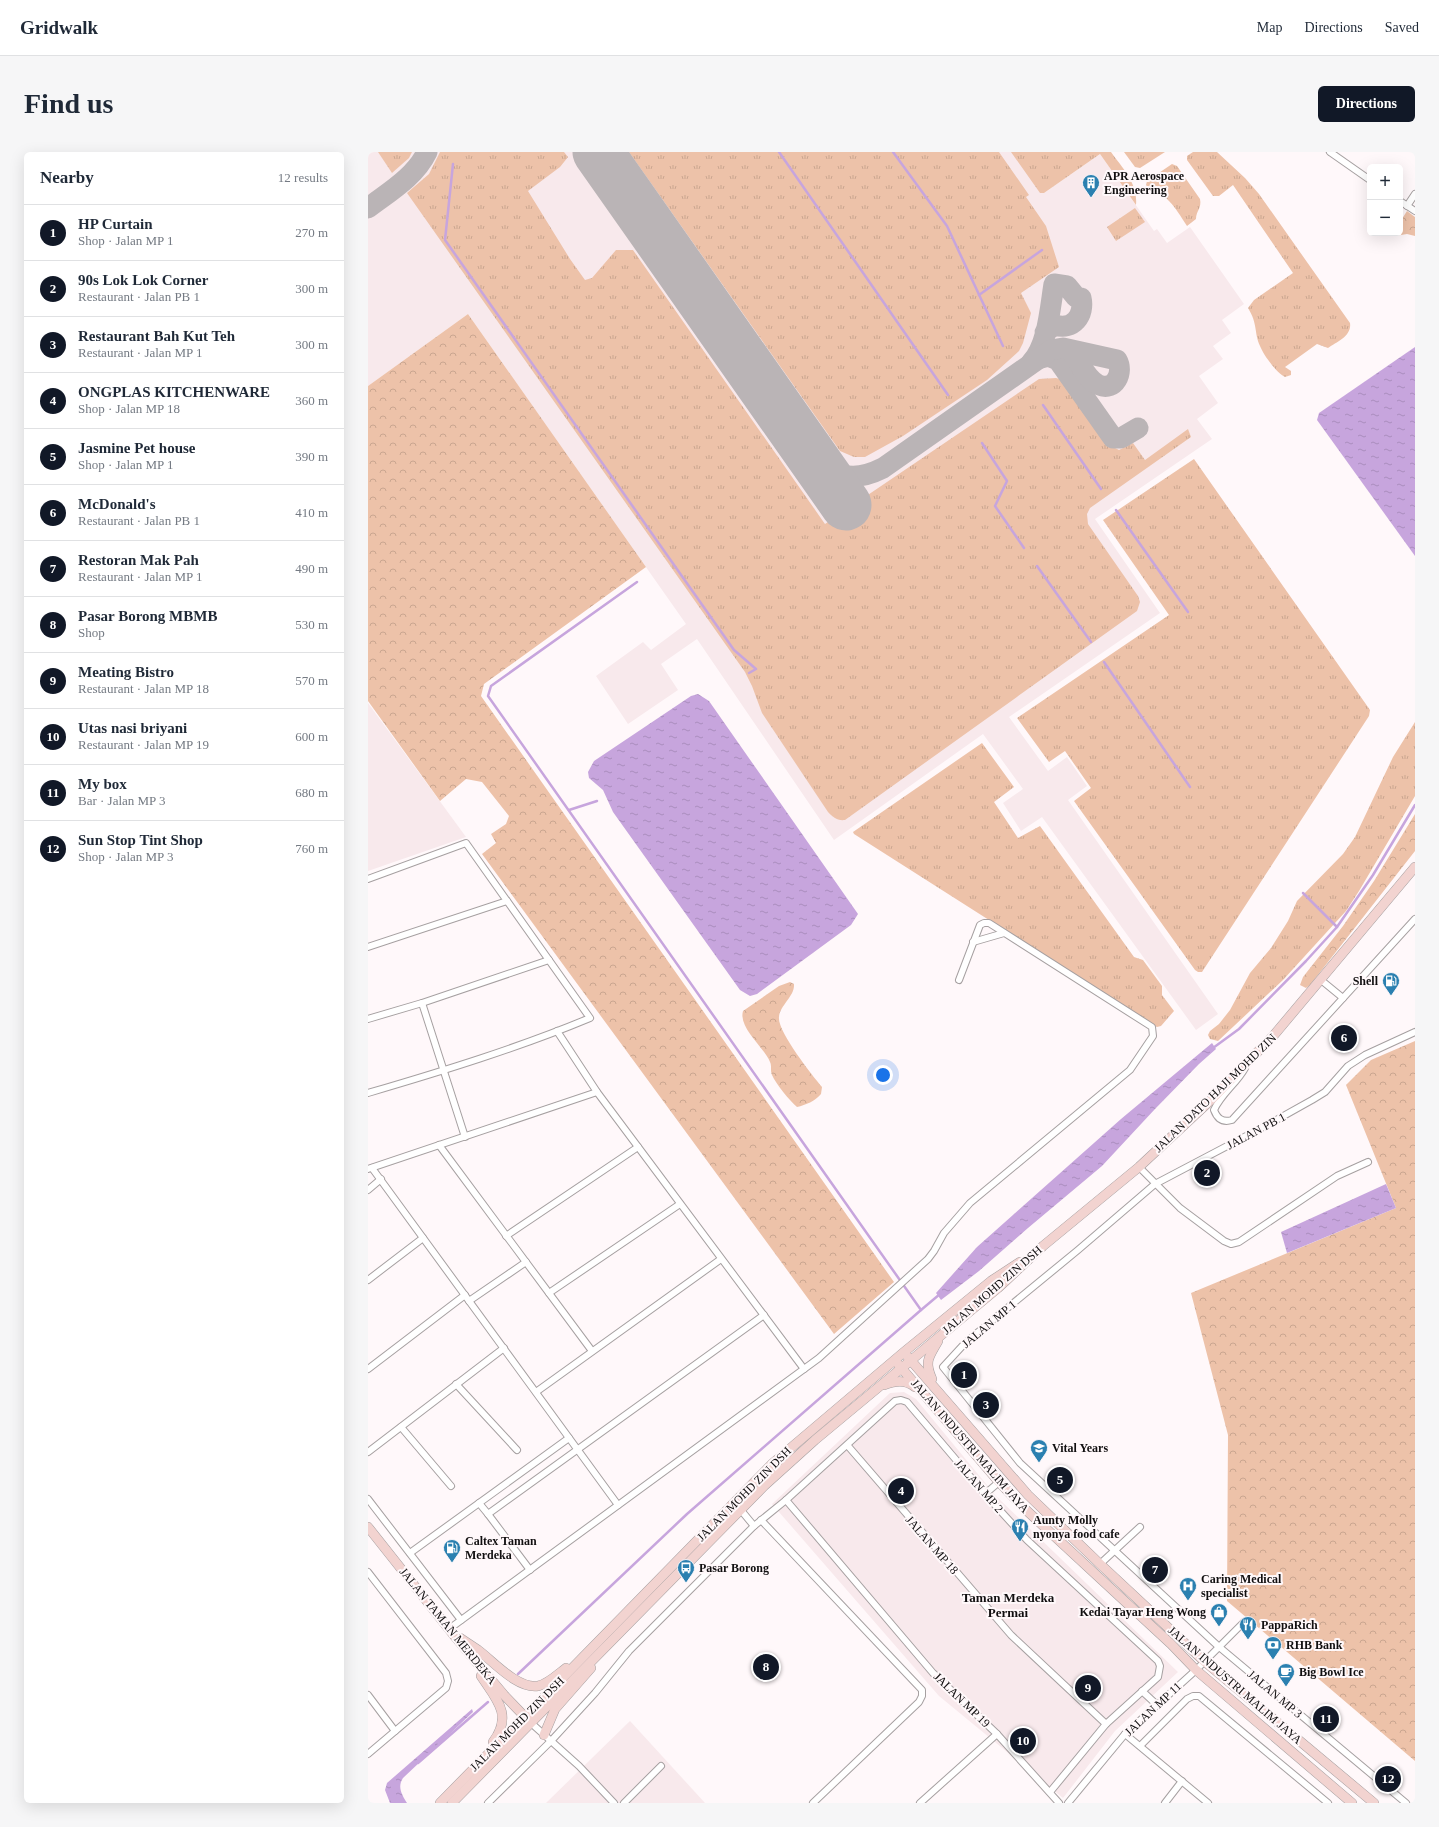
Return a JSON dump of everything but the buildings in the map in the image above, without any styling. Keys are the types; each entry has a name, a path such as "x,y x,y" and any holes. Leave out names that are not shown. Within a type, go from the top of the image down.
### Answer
{"main road":[{"name":"JALAN DATO HAJI MOHD ZIN","path":"1043,1246 1139,1167 1212,1099 1249,1062 1321,980 1415,867"},
{"name":"JALAN MOHD ZIN DSH","path":"441,1802 603,1648 740,1509 815,1440 998,1288 1043,1246"},
{"name":"JALAN MOHD ZIN DSH","path":"452,1803 594,1647 763,1472 904,1352 991,1282 1043,1246"},
{"path":"934,1385 927,1363 928,1358 941,1335"},
{"name":"JALAN INDUSTRI MALIM JAYA","path":"904,1352 1028,1495 1204,1661 1374,1803"},
{"name":"JALAN INDUSTRI MALIM JAYA","path":"895,1360 929,1398 999,1482 1025,1509 1171,1644 1196,1670 1352,1803"},
{"path":"880,1386 898,1381 907,1382 929,1398"},
{"name":"JALAN TAMAN MERDEKA","path":"368,1527 450,1631 527,1720"},
{"path":"450,1631 478,1650 501,1669 522,1683 530,1686 543,1684 594,1647"},
{"path":"450,1631 496,1698 502,1714 503,1727 474,1769"},
{"path":"548,1738 555,1709 592,1668 603,1648"}],"street":[{"path":"1330,152 1367,178"},
{"path":"1407,206 1415,194"},
{"path":"1403,203 1415,211"},
{"path":"368,879 466,844 590,1018 444,1071 368,1093"},
{"path":"368,947 507,901"},
{"path":"1249,1062 1240,1076 1217,1102 1214,1110 1216,1116 1221,1120 1227,1122 1232,1120 1415,919"},
{"path":"450,1631 461,1620 804,1369 829,1349 905,1280 934,1251 944,1233 970,1203 1130,1070 1153,1036 1152,1027 988,923 980,925 958,980"},
{"path":"973,942 1004,933"},
{"path":"368,1019 549,960"},
{"path":"1321,980 1343,998"},
{"path":"422,1002 465,1136"},
{"path":"557,1031 597,1092 804,1369"},
{"name":"JALAN PB 1","path":"1155,1184 1319,1096 1348,1066 1365,1055 1415,1032"},
{"path":"597,1092 370,1168 381,1179 618,1505"},
{"path":"439,1145 592,1351"},
{"path":"506,1236 638,1147"},
{"path":"1139,1167 1180,1208 1224,1241 1231,1244 1239,1242 1337,1176 1368,1162"},
{"path":"368,1190 381,1179"},
{"name":"JALAN MP 1","path":"1155,1184 1078,1250 966,1342 943,1366 1020,1463 1218,1646"},
{"path":"549,1293 680,1204"},
{"path":"368,1280 423,1238"},
{"path":"536,1392 721,1259"},
{"path":"470,1301 526,1262"},
{"path":"368,1369 465,1295"},
{"path":"488,1514 764,1315"},
{"path":"368,1452 504,1348"},
{"path":"456,1384 517,1450"},
{"name":"JALAN MP 2","path":"848,1446 896,1401 902,1400 907,1402 985,1494 1027,1540 1158,1661 1160,1666 1158,1676 1142,1691"},
{"path":"401,1427 451,1486"},
{"path":"410,1553 568,1438"},
{"path":"488,1803 548,1738 595,1693 629,1651 754,1526 848,1446"},
{"name":"JALAN MP 18","path":"848,1446 1010,1635 1106,1724"},
{"path":"985,1494 999,1482"},
{"path":"368,1498 461,1620"},
{"name":"JALAN MP 19","path":"786,1500 933,1673 997,1734 1059,1803"},
{"path":"479,1503 530,1570"},
{"path":"740,1509 754,1526"},
{"path":"761,1520 922,1690 922,1696 919,1702 813,1803"},
{"path":"1100,1564 1140,1526"},
{"path":"368,1572 446,1673 448,1681 446,1688 368,1754"},
{"name":"JALAN MP 11","path":"1068,1803 1125,1734 1156,1704 1196,1670 1218,1646 1244,1622"},
{"name":"JALAN MP 3","path":"1218,1646 1406,1803"},
{"path":"1050,1792 1106,1724 1142,1691 1156,1704"},
{"path":"368,1695 395,1731"},
{"path":"1140,1746 1187,1699 1193,1696 1199,1696 1328,1803"},
{"path":"527,1720 579,1766 614,1803"},
{"path":"920,1803 997,1734"},
{"path":"1125,1734 1208,1803"},
{"path":"624,1803 661,1766"},
{"path":"1165,1803 1182,1781"}],"shaded area":[{"path":"368,152 1015,152 1044,193 1100,154 1154,231 1157,229 1167,243 1190,227 1244,304 1222,320 1231,333 1213,346 1223,359 1199,376 1218,403 1197,419 1212,439 1095,519 1160,613 1009,717 1048,771 1067,757 1087,786 1068,800 1218,1014 1196,1030 1042,817 1021,831 1003,803 1023,789 983,734 834,840 697,639 661,664 678,690 628,724 596,676 643,642 651,650 686,624 468,314 368,386"},
{"path":"368,703 466,837 368,871"},
{"path":"904,1392 916,1399 996,1496 1178,1672 1115,1731 1063,1798 939,1696 772,1504 890,1393"},
{"path":"630,1721 705,1803 546,1803"}],"green space":[{"path":"378,152 412,152 409,158 392,173"},
{"path":"440,152 564,152 568,157 560,167 528,191 570,259 585,280 592,278 616,250 633,250 825,524 1039,379 1056,378 1063,380 1088,419 1111,445 1119,450 1133,443 1145,460 1188,429 1191,437 1090,508 1087,514 1088,524 1138,596 1140,602 1137,611 845,820 835,818 828,812 762,713 745,672 407,193 429,174"},
{"path":"629,152 999,152 1029,195 1026,197 1046,226 1059,267 1021,293 1031,313 1023,343 1019,351 987,380 903,436 865,457 854,457 840,451"},
{"path":"1011,152 1111,152 1125,170 1132,183 1135,190 1136,205 1100,154 1044,193 1040,193"},
{"path":"1124,152 1165,152 1140,168 1135,167"},
{"path":"1193,152 1217,152 1245,178 1259,194 1350,323 1349,332 1339,341 1328,348 1317,344 1285,367 1291,371 1291,375 1285,377 1282,375 1264,354 1258,341 1255,324 1248,308 1254,300 1293,273 1233,185 1219,196 1213,196 1187,160 1187,156"},
{"path":"1172,164 1177,166 1200,199 1196,219 1187,226 1169,201 1163,196 1150,190 1146,185 1147,181"},
{"path":"1135,208 1145,222 1116,241 1107,227"},
{"path":"1407,211 1415,217 1415,236 1403,235 1403,217"},
{"path":"468,314 646,567 484,684 481,696 894,1282 834,1334 482,854 496,843 491,834 506,824 509,816 482,782 466,779 440,801 368,701 368,386"},
{"path":"1194,459 1370,710 1369,716 1202,972 1195,970 1074,801 1091,788 1065,751 1049,762 1017,718 1169,615 1103,520"},
{"path":"1415,722 1415,796 1359,891 1346,911 1283,980 1218,1041 1210,1039 1208,1035 1210,1031 1219,1024 1230,1010 1250,973 1271,948 1288,921 1297,901 1343,854 1355,837 1393,757"},
{"path":"982,743 1014,787 994,802 1018,838 1040,826 1134,957 1143,960 1162,986 1162,995 1174,1011 1161,1026 1157,1027 854,834 853,832"},
{"path":"1415,814 1415,851 1310,985 1306,988 1300,985 1303,977 1343,926 1374,881"},
{"path":"790,982 794,984 794,988 780,1013 780,1024 783,1032 796,1053 822,1087 821,1094 816,1099 797,1107 783,1092 774,1079 771,1073 771,1064 767,1056 748,1031 744,1024 743,1017 743,1011 779,986"},
{"path":"1415,1041 1415,1761 1227,1601 1228,1435 1191,1293 1396,1208 1346,1085 1371,1060"}],"water":[{"path":"1415,347 1415,556 1317,420 1319,413"},
{"path":"698,694 709,701 858,914 851,925 757,994 750,996 740,990 613,812 603,790 589,778 588,772 594,761 691,696"},
{"path":"1212,1043 1216,1049 1199,1064 1155,1109 1102,1166 979,1271 941,1300 936,1293 977,1247 1121,1119"},
{"path":"1386,1184 1396,1208 1287,1253 1281,1232"},
{"path":"472,1709 473,1712 403,1778 400,1788 407,1803 390,1803 385,1790 387,1783"}],"waterway":[{"path":"779,152 948,395"},
{"path":"893,152 947,226 1003,346"},
{"path":"453,164 445,240 734,650 756,669 749,673"},
{"path":"979,295 1042,250"},
{"path":"1043,405 1101,489"},
{"path":"982,443 1007,481 995,506 1024,548"},
{"path":"1116,510 1188,612"},
{"path":"1037,566 1091,642"},
{"path":"518,1674 687,1514 921,1310 488,696 491,686 637,582"},
{"path":"1104,662 1190,787"},
{"path":"569,810 597,801"},
{"path":"1213,1048 1239,1029 1306,961 1337,927 1373,875 1415,805"},
{"path":"1303,893 1337,927"},
{"path":"921,1310 940,1294"},
{"path":"418,1763 488,1702"}],"taxiway":[{"path":"368,208 409,176 416,169 427,152"},
{"path":"1031,363 1037,355 1045,336 1047,326 1049,315 1054,284 1067,286 1076,297 1081,298 1082,304 1079,316 1072,324 1067,326 1055,325 1045,332"},
{"path":"804,444 830,469 839,474 848,476 870,474 883,468 1051,350 1063,348 1117,360 1119,365 1119,375 1117,380 1110,386 1095,383 1091,380 1074,356"},
{"path":"1037,359 1048,356 1058,360 1113,438 1121,438 1138,428"}],"runway":[{"path":"598,152 846,505"}],"place":[{"name":"APR Aerospace Engineering","path":"1091,198"},
{"name":"Shell","path":"1391,996"},
{"name":"McDonald's","path":"1344,1038"},
{"name":"90s Lok Lok Corner","path":"1207,1173"},
{"name":"HP Curtain","path":"964,1375"},
{"name":"Restaurant Bah Kut Teh","path":"986,1405"},
{"name":"Vital Years","path":"1039,1463"},
{"name":"Jasmine Pet house","path":"1060,1480"},
{"name":"ONGPLAS KITCHENWARE","path":"901,1491"},
{"name":"Aunty Molly nyonya food cafe","path":"1020,1542"},
{"name":"Caltex Taman Merdeka","path":"452,1563"},
{"name":"Restoran Mak Pah","path":"1155,1570"},
{"name":"Pasar Borong","path":"686,1583"},
{"name":"Caring Medical specialist","path":"1188,1601"},
{"name":"Kedai Tayar Heng Wong","path":"1219,1627"},
{"name":"PappaRich","path":"1248,1640"},
{"name":"RHB Bank","path":"1273,1660"},
{"name":"Pasar Borong MBMB","path":"766,1667"},
{"name":"Big Bowl Ice","path":"1286,1687"},
{"name":"Meating Bistro","path":"1088,1688"},
{"name":"My box","path":"1326,1719"},
{"name":"Utas nasi briyani","path":"1023,1741"},
{"name":"Sun Stop Tint Shop","path":"1388,1779"}],"district":[{"name":"Taman Merdeka Permai","path":"1008,1604"}]}
